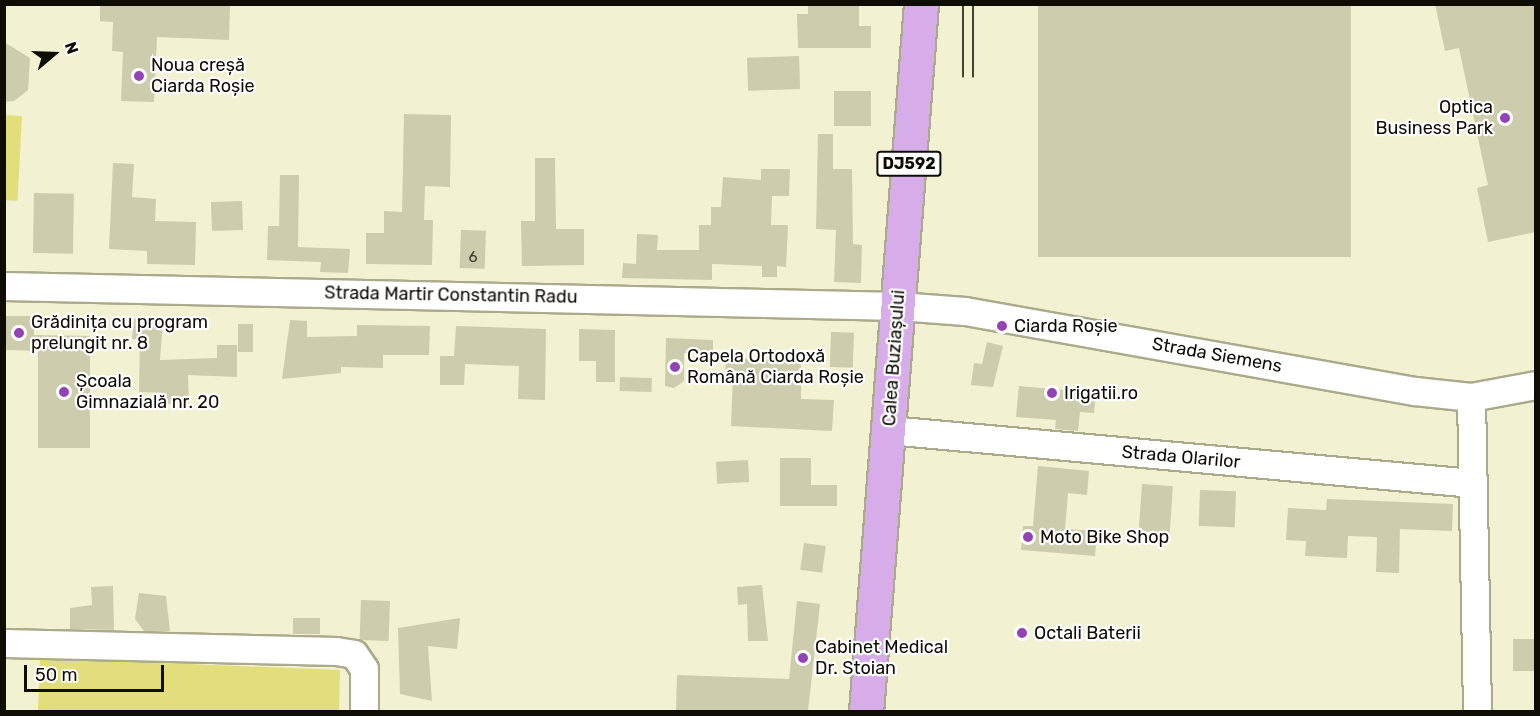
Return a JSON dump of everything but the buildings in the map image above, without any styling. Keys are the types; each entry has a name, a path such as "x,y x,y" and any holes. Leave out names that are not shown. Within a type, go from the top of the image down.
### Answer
{"main road":[{"name":"Calea Buziașului","path":"866,711 921,4"}],"street":[{"name":"Strada Martir Constantin Radu","path":"4,286 898,306"},
{"name":"Strada Siemens","path":"898,306 965,311 1471,397 1536,385"},
{"path":"1471,397 1477,711"},
{"name":"Strada Olarilor","path":"889,430 1472,483"},
{"path":"4,643 336,651 354,654 364,669 364,711"}],"shaded area":[{"path":"5,115 22,116 18,201 4,200"},
{"path":"40,658 340,670 339,711 38,711"}],"tram line":[{"path":"963,4 963,77"},
{"path":"973,4 973,77"}],"place":[{"name":"Noua creșă Ciarda Roșie","path":"139,76"},
{"name":"Optica Business Park","path":"1505,118"},
{"name":"Ciarda Roșie","path":"1002,326"},
{"name":"Grădinița cu program prelungit nr. 8","path":"19,333"},
{"name":"Capela Ortodoxă Română Ciarda Roșie","path":"675,367"},
{"name":"Școala Gimnazială nr. 20","path":"64,392"},
{"name":"Irigatii.ro","path":"1052,393"},
{"name":"Moto Bike Shop","path":"1028,537"},
{"name":"Octali Baterii","path":"1022,633"},
{"name":"Cabinet Medical Dr. Stoian","path":"803,658"}]}
